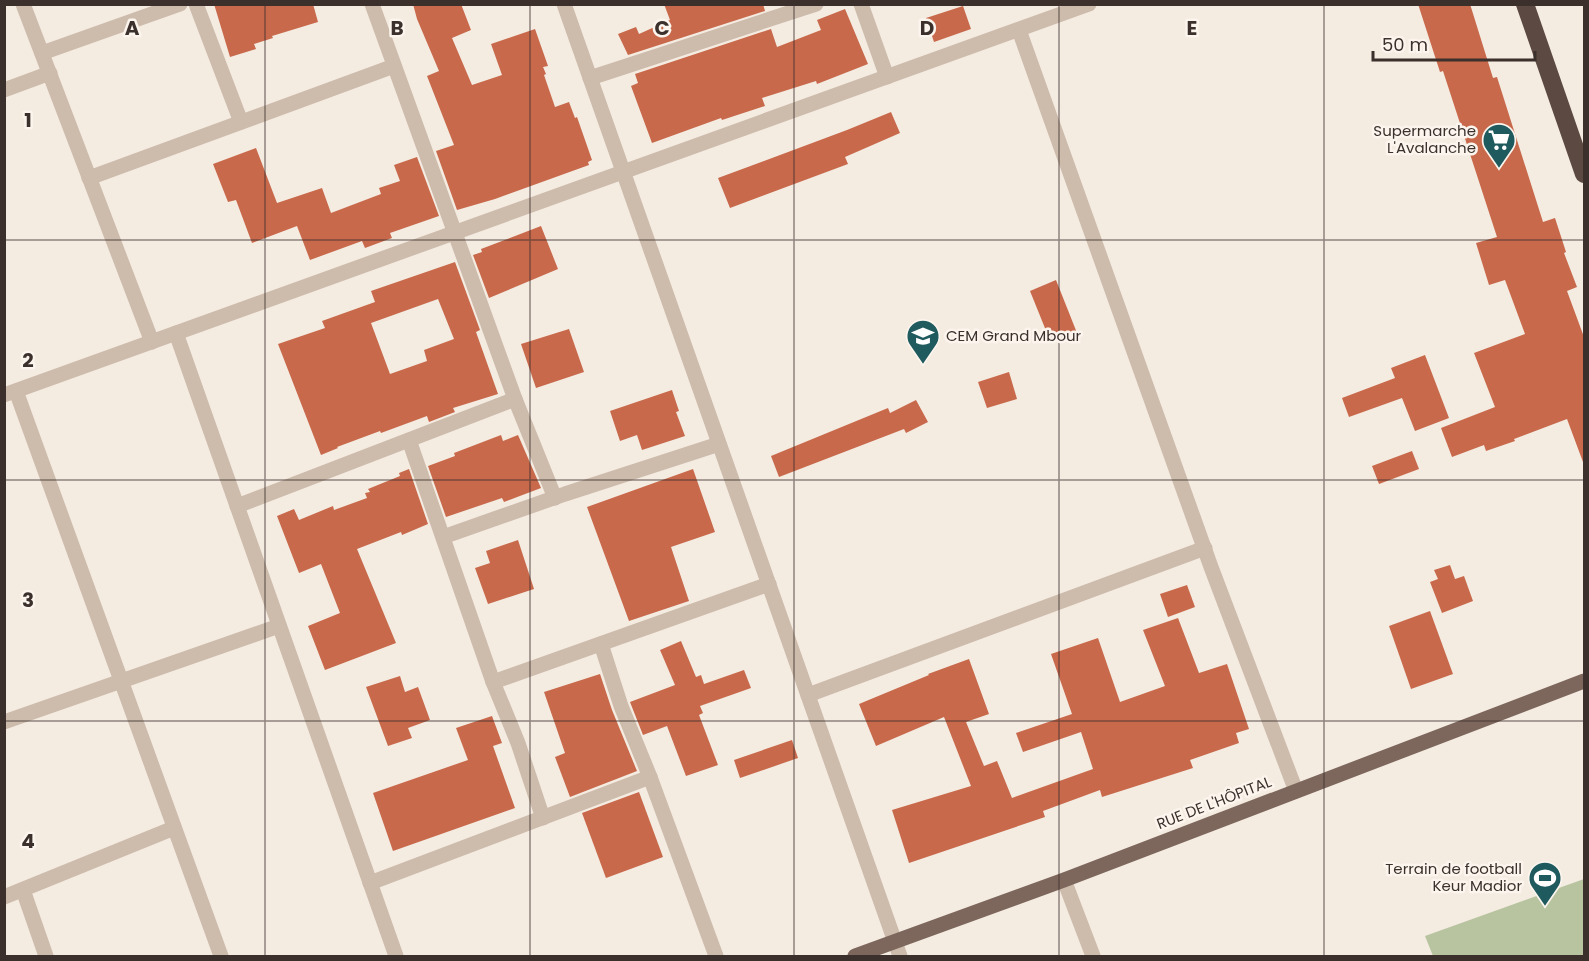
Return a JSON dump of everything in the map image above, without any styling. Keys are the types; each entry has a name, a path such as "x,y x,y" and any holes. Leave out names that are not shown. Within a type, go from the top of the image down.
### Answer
{"highway":[{"path":"1525,4 1584,174"}],"main road":[{"name":"RUE DE L'HÔPITAL","path":"855,957 1064,880 1584,681"}],"street":[{"path":"23,4 152,342"},
{"path":"42,53 180,4"},
{"path":"196,4 241,122"},
{"path":"372,4 516,399 555,498"},
{"path":"564,4 900,957"},
{"path":"590,78 816,4"},
{"path":"861,4 887,77"},
{"path":"221,957 121,681 10,393 1019,30 1080,6"},
{"path":"1019,30 1205,548 1296,792"},
{"path":"90,178 394,66"},
{"path":"4,90 50,73"},
{"path":"176,333 396,957"},
{"path":"237,506 516,399"},
{"path":"409,440 543,818"},
{"path":"443,537 719,444"},
{"path":"808,695 1205,548"},
{"path":"494,682 769,584"},
{"path":"4,722 279,626"},
{"path":"601,644 621,706 650,777 716,957"},
{"path":"370,883 650,777"},
{"path":"4,897 174,828"},
{"path":"1064,880 1093,957"},
{"path":"23,890 46,957"}],"green space":[{"name":"Terrain de football Keur Madior","path":"1584,879 1584,956 1433,956 1425,936"}],"building":[{"path":"214,4 313,4 318,22 272,36 273,38 254,44 256,49 230,57"},
{"path":"413,4 461,4 471,30 452,38 472,85 502,75 491,44 535,29 548,66 543,67 546,74 544,75 555,107 569,102 575,118 577,117 592,160 588,162 589,165 495,199 457,210 436,151 454,145 427,76 439,71"},
{"path":"664,4 763,4 765,11 628,55 618,34 636,27 639,34 670,20"},
{"path":"1418,4 1470,4 1493,78 1497,77 1543,222 1555,218 1566,252 1564,253 1577,287 1567,291 1584,337 1584,462 1567,419 1486,451 1484,445 1452,457 1441,428 1495,407 1474,353 1525,334 1505,280 1489,285 1476,243 1497,237 1443,71 1440,72"},
{"path":"963,6 971,29 934,42 926,18"},
{"path":"845,9 868,64 817,84 816,81 762,98 765,106 722,120 721,118 652,143 631,86 638,83 635,74 771,29 777,47 821,30 817,20"},
{"path":"891,112 900,133 845,157 848,164 730,208 718,178"},
{"path":"256,148 277,203 322,188 331,213 381,194 379,188 400,181 394,165 417,157 439,216 390,233 392,238 365,248 362,241 310,260 297,226 252,243 236,200 228,202 213,164"},
{"path":"541,226 558,269 489,298 473,255 482,252 481,249"},
{"path":"455,262 480,330 476,332 498,394 453,408 455,412 429,422 427,416 381,433 380,431 321,455 278,344 325,328 322,321 375,302 371,291","holes":["438,299 454,339 424,350 427,361 390,374 371,323"]},
{"path":"1056,280 1077,333 1051,343 1030,291"},
{"path":"569,329 584,372 536,388 521,344"},
{"path":"1425,355 1449,418 1415,431 1402,398 1349,417 1342,398 1395,378 1391,368"},
{"path":"1009,372 1017,399 987,408 978,382"},
{"path":"672,390 679,411 676,412 685,436 642,450 637,435 620,441 610,411"},
{"path":"916,400 928,422 906,433 904,429 779,477 771,456 888,408 890,413"},
{"path":"501,435 503,441 518,435 541,488 504,502 502,498 446,517 428,466 455,456 454,453"},
{"path":"1412,451 1419,469 1379,484 1372,466"},
{"path":"409,469 428,524 357,549 396,643 325,670 308,626 340,613 321,564 299,573 277,516 294,509 299,520 333,506 334,510 367,498 365,493 370,492 368,489 400,476 399,473"},
{"path":"693,469 715,532 671,547 689,601 629,621 587,507"},
{"path":"518,540 534,589 488,604 475,568 490,563 486,551"},
{"path":"1450,565 1455,579 1464,576 1473,601 1442,613 1430,582 1438,579 1434,570"},
{"path":"1187,585 1195,607 1168,617 1160,594"},
{"path":"1430,611 1453,674 1411,689 1389,626"},
{"path":"1178,618 1199,673 1227,664 1249,729 1236,733 1239,743 1190,760 1193,768 1102,797 1100,790 1043,811 1045,817 909,863 892,810 971,786 944,717 876,746 859,704 969,659 989,714 966,722 984,766 997,761 1012,798 1093,769 1081,732 1023,752 1016,733 1072,714 1051,654 1098,638 1120,702 1165,686 1143,630"},
{"path":"681,641 696,677 701,675 704,684 744,670 751,688 700,706 703,713 699,715 718,765 686,776 667,726 643,735 630,702 675,685 660,650"},
{"path":"600,674 637,771 570,797 555,757 565,753 544,692"},
{"path":"400,676 405,692 418,687 430,720 408,728 412,738 388,746 366,687"},
{"path":"492,716 502,743 493,746 515,808 393,851 373,793 468,760 456,728"},
{"path":"792,740 798,758 740,778 734,760"},
{"path":"639,792 663,857 606,878 582,813"}],"place":[{"name":"Supermarche L'Avalanche","path":"1499,169"},
{"name":"CEM Grand Mbour","path":"923,365"},
{"name":"Terrain de football Keur Madior","path":"1545,907"}]}
